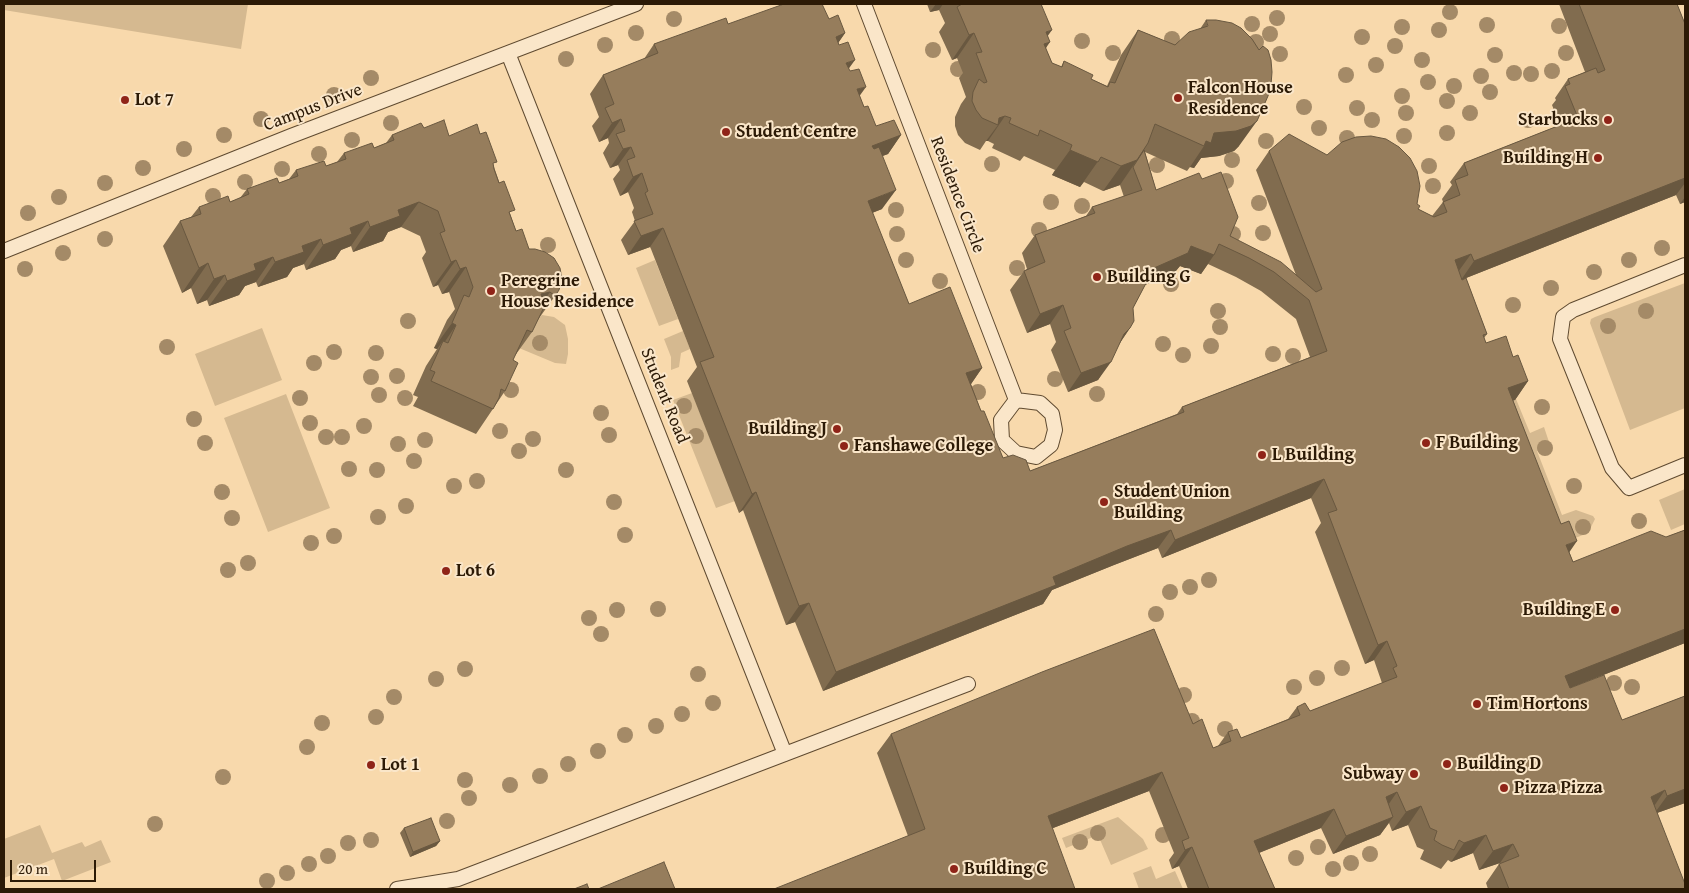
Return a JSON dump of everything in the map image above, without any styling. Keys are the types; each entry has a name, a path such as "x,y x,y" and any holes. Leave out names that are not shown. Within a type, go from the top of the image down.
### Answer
{"lane":[{"name":"Campus Drive","path":"4,250 636,4"},
{"name":"Residence Circle","path":"864,4 1016,400"},
{"name":"Student Road","path":"508,53 785,754"},
{"path":"1685,265 1573,310 1563,317 1560,339 1612,468 1629,488 1685,465"},
{"path":"1016,400 1040,403 1052,414 1055,430 1051,445 1036,457 1016,453 1002,440 1001,420 1016,400"},
{"path":"398,889 458,879 968,684"}],"shaded area":[{"path":"4,4 248,4 241,49 4,10"},
{"path":"655,260 678,319 659,326 636,268"},
{"path":"1685,283 1685,408 1630,430 1590,323 1591,319"},
{"path":"542,315 554,317 565,325 568,339 566,364 555,363 519,348 528,328"},
{"path":"262,328 282,380 215,406 195,354"},
{"path":"683,331 690,349 681,353 679,367 671,370 671,357 664,339"},
{"path":"692,393 735,501 716,508 673,400"},
{"path":"286,394 330,508 268,532 224,418"},
{"path":"1516,399 1530,433 1544,427 1550,445 1537,451 1562,515 1576,510 1593,516 1595,519 1588,533 1560,544 1495,407"},
{"path":"1685,489 1685,524 1671,530 1659,500"},
{"path":"1118,817 1143,839 1148,849 1111,865 1098,835 1066,848 1062,838"},
{"path":"40,825 52,853 82,842 85,847 101,840 111,862 62,881 54,859 4,878 4,839"},
{"path":"1151,866 1156,879 1175,871 1183,889 1139,889 1133,873"}],"building":[{"path":"784,4 822,4 829,19 838,15 845,33 836,37 839,45 848,42 855,60 846,63 850,71 859,69 866,87 857,89 864,107 868,106 876,126 894,120 901,135 872,146 874,149 879,147 896,190 868,201 909,304 950,287 982,368 966,373 981,411 984,411 1003,458 1013,455 1026,460 1030,471 1184,412 1182,407 1327,351 1309,300 1274,272 1219,244 1214,255 1191,246 1188,253 1154,268 1133,308 1134,321 1124,334 1111,362 1081,373 1064,331 1071,328 1063,305 1040,314 1024,271 1045,262 1035,235 1095,213 1092,207 1142,190 1133,167 1144,150 1156,190 1199,173 1202,179 1221,172 1238,217 1230,236 1281,262 1316,292 1322,289 1269,151 1289,134 1327,155 1342,142 1356,137 1371,136 1386,139 1399,147 1410,158 1417,171 1420,186 1417,204 1420,206 1418,209 1434,217 1447,212 1443,202 1460,195 1455,180 1468,175 1464,163 1578,118 1565,86 1570,84 1568,79 1596,68 1598,73 1605,70 1579,4 1677,4 1685,24 1685,178 1474,261 1471,254 1455,260 1462,280 1466,278 1487,334 1483,335 1486,343 1506,336 1513,357 1518,355 1528,381 1508,388 1561,524 1569,521 1577,541 1566,545 1573,562 1651,531 1666,537 1685,530 1685,629 1565,676 1570,688 1604,675 1622,720 1685,696 1685,789 1667,796 1665,790 1651,797 1685,884 1685,889 1509,889 1499,864 1519,856 1513,844 1493,851 1486,835 1464,843 1459,840 1454,850 1442,845 1434,840 1437,831 1430,828 1421,806 1406,812 1397,792 1386,797 1393,817 1346,836 1334,809 1254,841 1275,889 1209,889 1192,847 1185,850 1182,841 1189,838 1162,772 1048,816 1075,889 774,889 925,829 891,734 1042,672 1154,629 1193,724 1202,719 1213,748 1231,741 1228,732 1237,729 1241,738 1300,715 1297,707 1305,703 1310,711 1397,677 1393,668 1397,666 1387,641 1378,645 1328,513 1337,510 1324,479 1175,540 1171,530 1127,546 1053,577 1056,585 836,672 809,603 799,606 756,492 752,494 700,362 714,357 664,230 663,228 641,236 634,221 653,214 645,193 648,191 642,173 633,177 627,160 635,157 631,147 623,149 616,134 625,131 621,119 612,123 605,108 614,104 603,75 658,53 654,44 726,18 728,24"},
{"name":"Falcon House Residence","path":"962,4 1041,4 1052,30 1046,32 1050,42 1044,44 1052,63 1062,67 1064,61 1093,75 1091,79 1108,87 1110,82 1115,83 1138,30 1175,45 1189,32 1208,26 1206,20 1232,23 1241,28 1252,39 1259,50 1263,46 1268,50 1272,72 1268,96 1257,121 1251,126 1236,131 1214,133 1211,143 1206,141 1204,146 1155,124 1148,143 1137,160 1121,166 1101,157 1098,162 1070,150 1072,145 1040,130 1038,136 1009,123 1011,118 1005,116 999,118 998,125 982,118 972,101 973,92 979,79 984,83 987,82 976,53 982,52 974,33 969,35 957,7"},
{"name":"Peregrine House Residence","path":"444,120 449,136 477,124 480,134 486,132 497,162 493,163 499,183 504,181 515,210 509,212 516,231 522,229 529,249 545,252 554,258 560,268 562,279 555,296 550,292 541,294 540,301 546,303 532,332 527,330 513,360 518,363 505,391 501,389 493,409 431,381 435,372 430,370 443,341 448,343 456,325 452,323 464,295 469,297 473,287 466,267 460,269 456,260 451,262 440,233 445,231 438,211 419,202 398,210 400,216 370,227 368,221 350,228 352,234 323,245 321,239 302,246 304,252 275,262 273,257 254,264 256,270 227,281 225,275 214,279 208,263 199,268 180,221 201,214 199,207 228,196 230,202 249,194 247,189 277,178 279,183 298,176 296,170 324,161 326,166 346,159 344,153 372,143 374,148 394,140 392,135 421,123 424,128"},
{"path":"431,818 440,841 413,852 404,828"},
{"path":"664,862 675,889 598,889"},
{"path":"587,884 589,889 574,889"}],"place":[{"name":"Falcon House Residence","path":"1178,98"},
{"name":"Lot 7","path":"125,100"},
{"name":"Starbucks","path":"1608,120"},
{"name":"Student Centre","path":"726,132"},
{"name":"Building H","path":"1598,158"},
{"name":"Building G","path":"1097,277"},
{"name":"Peregrine House Residence","path":"491,291"},
{"name":"Building J","path":"837,429"},
{"name":"F Building","path":"1426,443"},
{"name":"Fanshawe College","path":"844,446"},
{"name":"L Building","path":"1262,455"},
{"name":"Student Union Building","path":"1104,502"},
{"name":"Lot 6","path":"446,571"},
{"name":"Building E","path":"1615,610"},
{"name":"Tim Hortons","path":"1477,704"},
{"name":"Building D","path":"1447,764"},
{"name":"Lot 1","path":"371,765"},
{"name":"Subway","path":"1414,774"},
{"name":"Pizza Pizza","path":"1504,788"},
{"name":"Building C","path":"954,869"}]}
